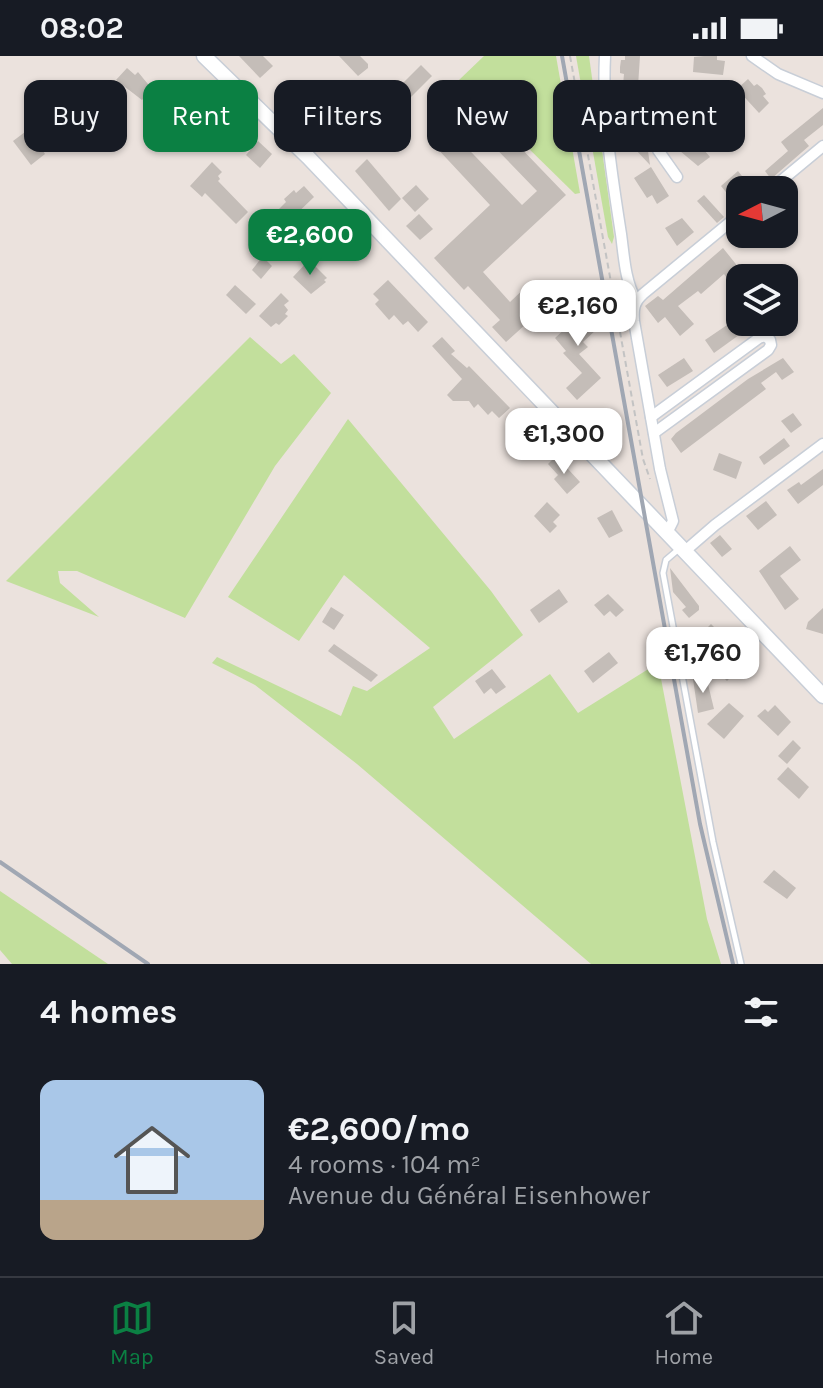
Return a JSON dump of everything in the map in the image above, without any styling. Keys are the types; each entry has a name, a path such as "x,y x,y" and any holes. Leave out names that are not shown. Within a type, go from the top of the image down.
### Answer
{"main road":[{"path":"204,56 308,157 823,696"}],"street":[{"path":"605,56 605,80"},
{"path":"752,56 778,74 823,93"},
{"path":"787,176 823,146"},
{"path":"611,152 628,279 636,300 634,321 673,521 667,533"},
{"path":"659,152 677,177"},
{"path":"636,300 726,226"},
{"path":"651,417 759,338 765,336 770,340 768,350 654,433"},
{"path":"683,549 823,444"}],"lane":[{"path":"683,549 666,560 663,573 713,842 741,964"}],"path":[{"path":"570,56 643,459 651,481 665,491"}],"green space":[{"path":"484,56 556,56 560,80 553,80 553,152 573,152 580,193 575,194 532,152 537,152 537,80 459,80"},
{"path":"576,56 589,56 592,80 580,80"},
{"path":"593,152 602,152 614,237 612,244 608,237"},
{"path":"250,337 281,364 294,354 331,393 275,466 185,618 77,571 58,571 60,583 99,617 6,581"},
{"path":"348,419 491,591 523,635 433,707 454,739 550,674 578,713 658,663 707,919 721,964 591,964 357,764 255,685 212,663 217,657 341,716 353,686 367,691 430,648 344,575 299,641 228,597"},
{"path":"0,891 108,964 12,964 0,950"}],"building":[{"path":"239,56 263,56 273,66 260,78"},
{"path":"339,56 360,56 368,68 358,76"},
{"path":"625,56 640,56 638,80 623,80 620,67 621,60 625,60"},
{"path":"717,56 717,60 725,61 723,75 693,72 694,57"},
{"path":"421,65 432,76 411,97 411,80 406,80"},
{"path":"127,68 135,75 138,72 145,80 143,99 127,88 127,80 116,80"},
{"path":"748,79 754,86 757,84 766,94 763,96 769,103 759,113 745,98 745,82"},
{"path":"823,108 823,125 804,140 809,146 774,176 769,176 765,171 788,151 781,142"},
{"path":"24,133 24,152 45,154 31,165 13,141"},
{"path":"258,141 272,154 260,168 246,155 258,152"},
{"path":"441,152 471,152 522,205 537,191 499,152 525,152 566,195 483,272 510,302 529,284 547,305 506,342 492,327 500,320 468,286 464,290 434,258 490,205"},
{"path":"638,152 648,152 650,165"},
{"path":"681,152 706,152 710,157 698,166"},
{"path":"367,159 401,199 389,211 355,171"},
{"path":"212,162 222,172 218,181 248,212 236,224 205,193 202,197 190,186"},
{"path":"651,167 669,196 657,204 652,195 647,198 634,178"},
{"path":"416,185 429,199 415,212 402,198"},
{"path":"304,186 314,197 289,221 278,210 286,202 284,199"},
{"path":"704,195 724,217 717,223 697,201"},
{"path":"419,214 433,229 420,240 406,226"},
{"path":"682,218 694,232 677,246 665,228"},
{"path":"279,229 289,239 266,260 272,266 261,279 252,270 262,257 256,251 269,232 272,235"},
{"path":"723,248 736,264 726,264 726,277 724,274 701,294 698,291 678,306 694,324 680,336 665,317 658,323 645,306 658,296 663,300"},
{"path":"309,260 327,278 311,294 293,277"},
{"path":"388,280 428,322 418,332 408,321 403,325 394,315 389,320 375,304 379,300 373,294"},
{"path":"235,285 256,304 246,314 226,295"},
{"path":"281,293 289,301 284,305 288,316 279,325 276,323 271,327 259,316"},
{"path":"577,301 595,321 592,324 597,329 583,342 588,347 579,354 601,378 577,400 566,388 582,373 563,353 566,351 555,338 568,326 564,313"},
{"path":"726,326 726,336 738,336 714,353 705,340"},
{"path":"442,337 455,351 451,354 467,368 469,366 510,408 499,418 492,411 488,415 478,404 474,408 469,401 453,401 447,395 462,379 432,346"},
{"path":"684,358 693,371 667,387 658,375"},
{"path":"783,358 794,372 782,380 776,372 761,383 766,389 681,453 671,439 676,433 748,379"},
{"path":"793,413 802,425 791,433 781,421"},
{"path":"524,423 537,437 519,452 512,444 519,438 514,432"},
{"path":"784,438 790,446 764,465 759,457"},
{"path":"719,453 742,462 736,479 713,470"},
{"path":"556,456 580,482 567,494 554,479 558,475 548,464"},
{"path":"823,469 823,485 798,504 787,490 799,482 801,485"},
{"path":"766,501 777,515 758,530 746,516"},
{"path":"547,502 560,515 553,522 557,526 550,533 534,516"},
{"path":"612,510 623,531 609,538 597,518"},
{"path":"720,535 732,549 722,557 710,543"},
{"path":"790,546 801,560 780,576 799,599 785,610 759,571"},
{"path":"670,568 699,606 699,610 689,618 682,610 686,607 673,592"},
{"path":"559,589 568,602 539,623 530,610"},
{"path":"608,594 624,610 616,617 610,611 604,616 594,605"},
{"path":"331,607 344,615 334,630 322,622"},
{"path":"823,608 823,634 806,629 808,622"},
{"path":"711,624 726,639 717,648 702,633"},
{"path":"334,644 378,675 371,682 328,651"},
{"path":"609,652 618,663 593,683 584,671"},
{"path":"731,655 742,665 727,681 716,670"},
{"path":"492,669 506,687 496,694 491,688 484,694 475,681"},
{"path":"706,676 714,709 698,713 693,679"},
{"path":"729,703 744,716 724,739 707,724"},
{"path":"775,705 791,722 778,736 757,716"},
{"path":"793,740 801,748 787,764 778,756"},
{"path":"788,767 809,787 799,799 777,779"},
{"path":"774,870 796,888 787,899 763,882"}],"railway":[{"path":"562,56 700,824 733,964"},
{"path":"0,862 148,964"}]}
